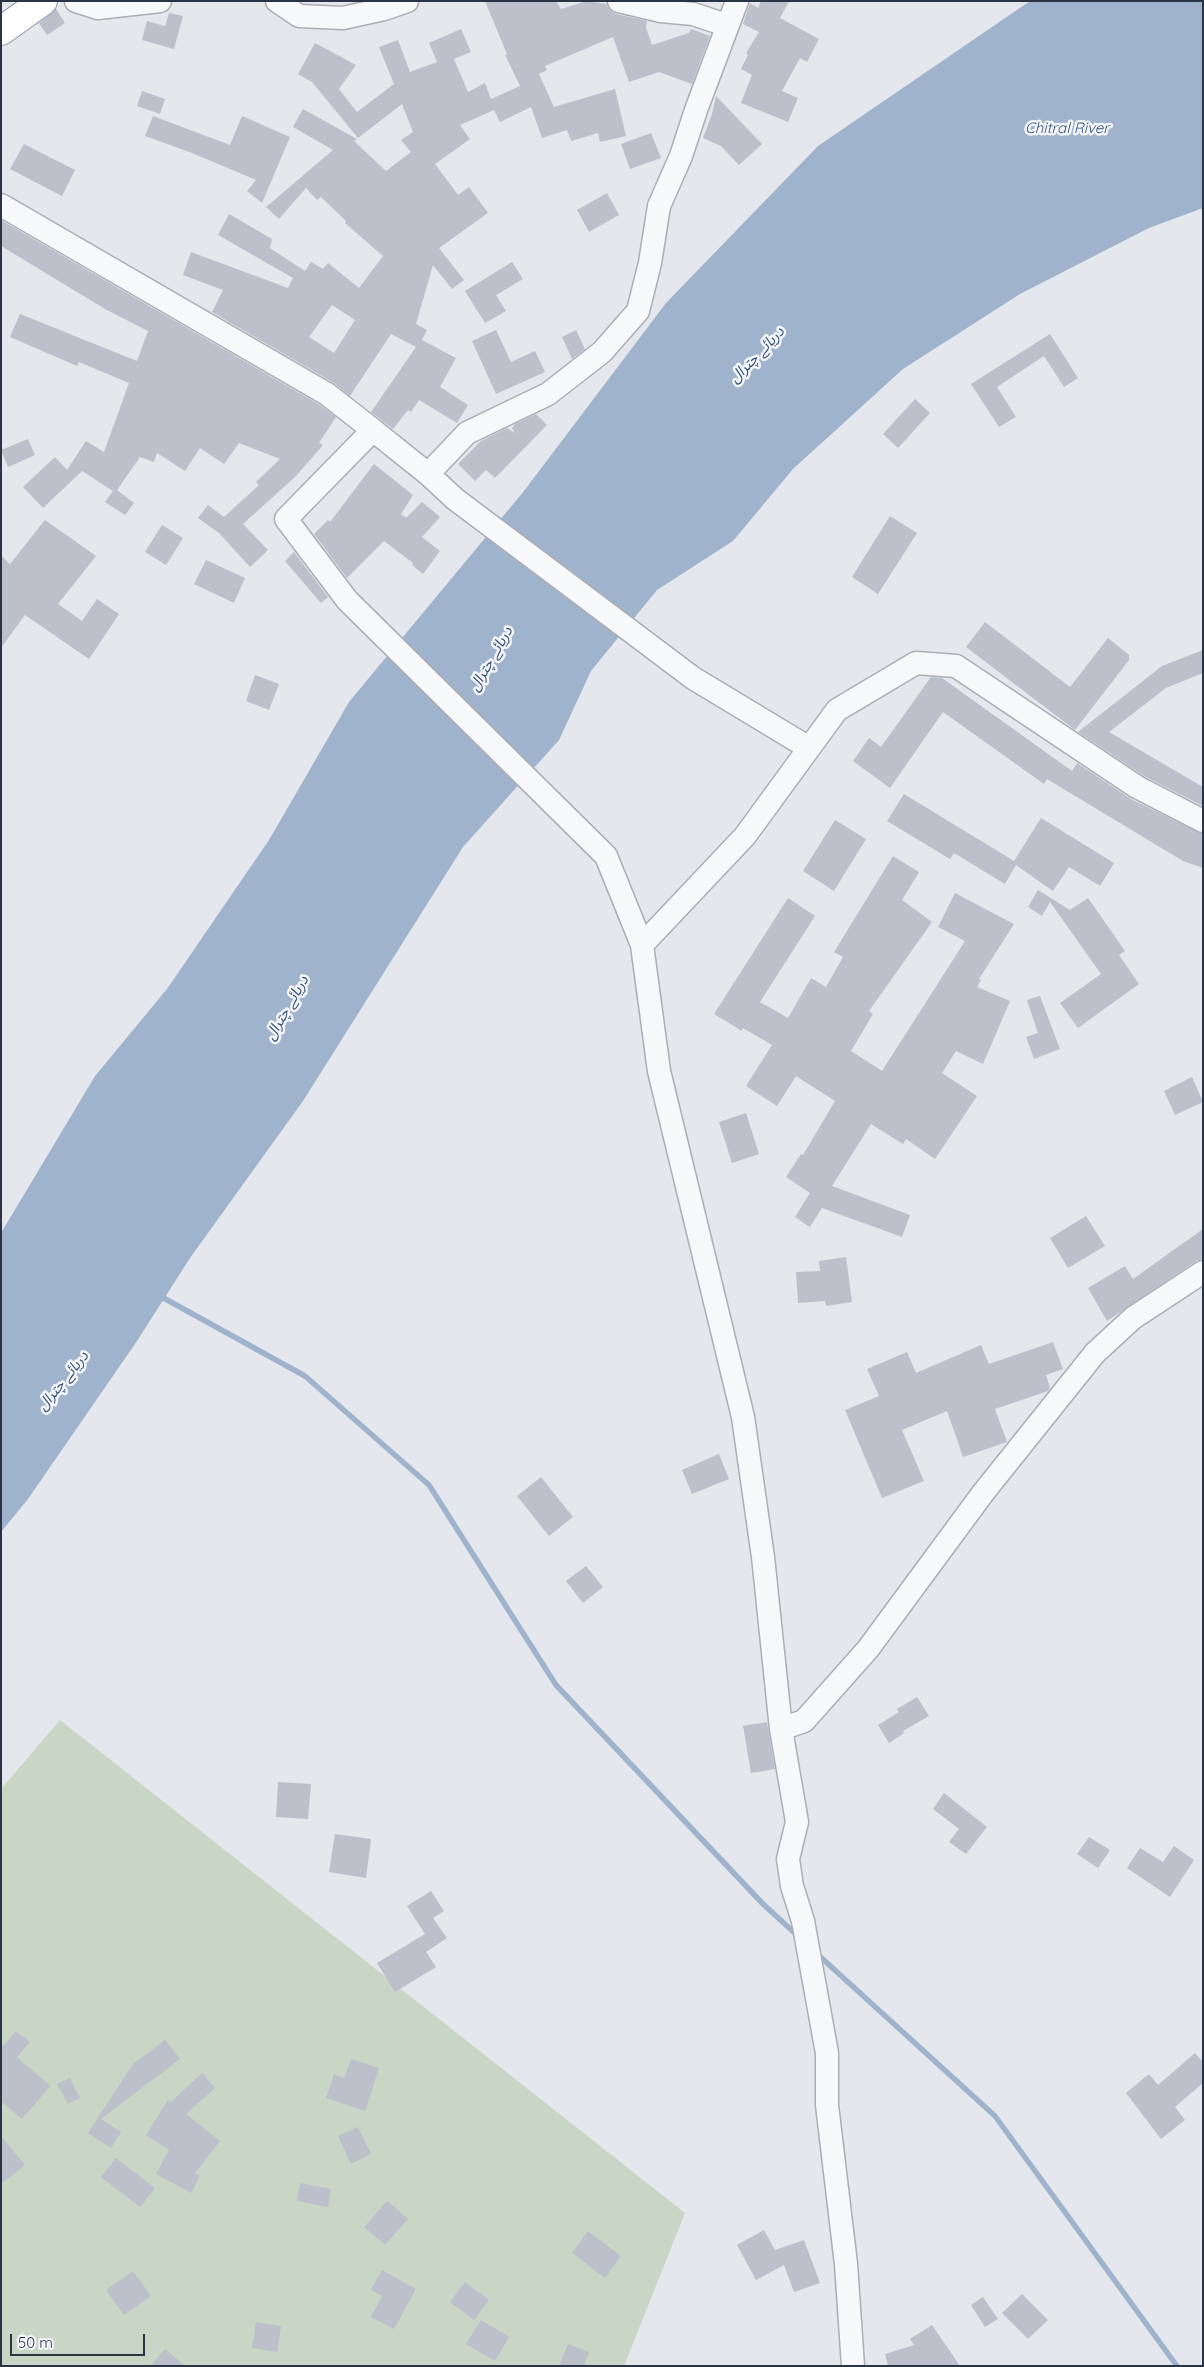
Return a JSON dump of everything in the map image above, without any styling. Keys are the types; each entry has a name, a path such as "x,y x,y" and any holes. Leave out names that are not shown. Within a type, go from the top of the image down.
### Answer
{"highway":[{"path":"1,31 43,1"}],"street":[{"path":"76,1 98,8 160,1"},
{"path":"277,1 298,16 344,18 384,9 407,1"},
{"path":"619,1 661,11 693,14 726,25"},
{"path":"428,474 467,433 548,394 602,352 638,311 650,263 660,206 681,156 726,25 737,1"},
{"path":"1,206 326,394 428,474 455,499 693,678 809,748"},
{"path":"373,430 286,519 347,600 606,856 642,945 659,1071 743,1417 762,1556 781,1729 797,1822 788,1859 792,1886 803,1921 827,2053 827,2106 846,2264 853,2366"},
{"path":"642,945 745,836 837,710 916,663 956,666 1137,787 1203,821"},
{"path":"781,1729 804,1721 868,1649 982,1493 1095,1353 1133,1318 1203,1272"}],"green space":[{"path":"60,1720 685,2213 624,2366 1,2366 1,1789"}],"water":[{"name":"Chitral River","path":"1030,1 1203,1 1203,208 1149,228 1020,294 903,369 793,469 733,541 657,590 591,671 559,740 463,847 303,1101 190,1258 137,1341 28,1499 1,1532 1,1233 95,1076 167,989 269,840 349,702 524,491 666,303 818,146"}],"building":[{"path":"485,1 556,1 561,9 587,1 606,4 616,14 647,21 646,28 652,45 689,33 691,29 710,36 692,84 659,72 629,82 613,37 545,66 547,70 539,74 554,107 615,89 626,136 600,142 598,133 571,141 567,130 542,138 531,107 500,122 494,110 460,125 470,139 435,164 458,195 469,187 488,213 439,248 464,280 452,289 433,265 416,324 427,330 422,340 456,358 440,387 468,405 457,423 419,400 411,412 408,410 393,429 371,412 416,347 391,334 350,396 334,383 212,312 223,290 183,275 191,252 288,288 293,278 218,235 229,214 272,239 270,248 305,271 311,262 323,269 328,263 359,288 383,256 345,223 346,221 321,197 317,200 306,188 279,219 266,207 333,150 293,127 303,109 357,139 354,141 386,171 411,152 401,140 413,132 402,104 358,138 312,82 298,74 315,43 356,65 339,89 357,112 394,84 379,47 398,40 410,72 437,62 429,43 461,29 471,52 454,59 468,92 485,83 491,99 520,86 505,55 507,54","holes":["332,305 355,320 334,353 309,337"]},
{"path":"761,1 789,1 780,18 819,39 807,62 800,58 782,91 798,98 788,122 741,103 752,75 741,69 748,55 746,53 759,32 743,24 750,3 758,8"},
{"path":"56,9 65,23 47,35 39,23"},
{"path":"169,13 183,16 174,49 142,40 147,21 165,26"},
{"path":"142,91 165,99 160,114 137,106"},
{"path":"716,96 762,144 739,165 721,146 703,138 712,114"},
{"path":"153,116 230,145 242,116 290,137 262,203 247,191 256,180 192,153 145,136"},
{"path":"651,133 661,158 630,169 621,144"},
{"path":"24,144 75,170 62,196 10,169"},
{"path":"607,193 619,215 589,232 577,210"},
{"path":"1,220 320,405 336,417 319,443 323,445 296,476 243,524 268,550 250,567 219,533 198,518 208,505 224,517 259,485 256,482 280,459 239,443 224,464 200,448 185,471 157,453 154,462 140,457 117,490 134,503 125,515 105,502 113,491 82,471 43,508 23,487 55,457 67,470 86,441 104,452 129,383 79,362 77,366 10,337 20,314 137,361 148,331 105,309 1,246"},
{"path":"512,262 523,279 496,295 506,311 485,323 465,291"},
{"path":"496,330 511,362 535,351 545,372 496,394 472,341"},
{"path":"576,330 585,349 572,359 562,337"},
{"path":"1050,334 1078,378 1064,387 1044,356 997,387 1016,417 999,427 971,384"},
{"path":"915,399 930,413 898,448 883,434"},
{"path":"536,414 547,425 495,478 486,470 475,481 458,464 481,441 507,428 515,433 512,428 515,424"},
{"path":"28,439 35,455 8,467 1,450"},
{"path":"374,464 413,495 401,514 406,518 422,502 440,517 422,537 440,551 423,574 412,565 413,563 384,541 347,578 314,534 328,520 330,522"},
{"path":"890,516 917,533 878,594 852,577"},
{"path":"45,520 96,556 58,604 82,621 97,599 119,614 89,659 25,615 1,648 1,555 10,564"},
{"path":"162,525 183,538 166,565 145,552"},
{"path":"294,552 328,597 321,603 285,561"},
{"path":"206,560 245,578 234,603 194,584"},
{"path":"985,622 1070,687 1108,638 1129,655 1129,660 1075,730 966,647"},
{"path":"1203,650 1203,673 1166,688 1109,732 1203,787 1203,806 1144,776 1078,732 1162,666"},
{"path":"255,675 279,684 269,710 246,701"},
{"path":"931,677 942,678 1072,771 1077,763 1131,799 1203,834 1203,868 1183,861 1047,779 1044,784 943,712 890,788 853,761 869,738 881,747"},
{"path":"904,794 1014,861 1041,818 1114,863 1100,886 1069,867 1053,891 1016,865 1005,884 954,853 950,859 887,821"},
{"path":"835,820 866,839 834,891 803,871"},
{"path":"893,856 919,872 902,900 932,922 869,1011 873,1014 851,1051 882,1071 965,941 938,927 955,893 1014,924 979,979 981,980 977,987 1010,1001 983,1064 956,1051 942,1073 977,1096 935,1159 906,1139 903,1144 871,1124 832,1186 910,1215 902,1237 822,1208 810,1227 795,1217 810,1193 786,1177 801,1154 803,1155 835,1101 796,1076 777,1106 746,1086 772,1045 743,1028 742,1031 714,1014 788,898 815,916 760,1002 788,1018 811,978 826,987 843,957 834,952"},
{"path":"1038,890 1070,910 1088,898 1125,951 1119,955 1139,984 1078,1028 1060,1003 1101,974 1050,902 1042,916 1028,907"},
{"path":"1040,996 1060,1049 1034,1059 1026,1037 1038,1033 1027,1000"},
{"path":"1192,1077 1203,1102 1175,1115 1164,1091"},
{"path":"746,1113 759,1154 732,1163 719,1122"},
{"path":"1086,1216 1105,1246 1068,1268 1050,1238"},
{"path":"1203,1229 1203,1259 1196,1261 1107,1321 1088,1288 1125,1266 1133,1279"},
{"path":"846,1257 852,1302 826,1306 825,1301 798,1303 796,1272 820,1271 819,1261"},
{"path":"1053,1342 1063,1369 1046,1375 1050,1388 1048,1391 995,1409 1007,1442 963,1457 947,1411 902,1430 924,1481 882,1498 845,1410 879,1396 867,1369 907,1352 916,1373 981,1345 989,1364"},
{"path":"719,1454 729,1479 692,1494 682,1470"},
{"path":"541,1477 573,1517 549,1536 517,1496"},
{"path":"586,1566 603,1587 583,1603 566,1581"},
{"path":"917,1697 929,1716 903,1731 904,1733 889,1743 878,1725 899,1712 897,1709"},
{"path":"767,1722 775,1769 751,1773 743,1726"},
{"path":"278,1782 311,1784 308,1819 276,1817"},
{"path":"944,1793 987,1827 966,1854 949,1842 959,1829 933,1809"},
{"path":"335,1834 371,1839 366,1878 329,1872"},
{"path":"1089,1837 1110,1850 1098,1868 1077,1854"},
{"path":"1174,1846 1194,1860 1170,1897 1127,1868 1140,1848 1163,1862"},
{"path":"431,1891 444,1911 433,1918 447,1938 426,1952 436,1967 395,1992 377,1963 425,1934 407,1906"},
{"path":"16,2031 30,2042 17,2057 50,2086 22,2119 1,2101 1,2044 3,2046"},
{"path":"165,2040 180,2059 101,2119 121,2132 111,2148 88,2133 133,2064"},
{"path":"1195,2053 1203,2062 1203,2083 1175,2107 1185,2120 1161,2139 1126,2093 1149,2074 1158,2085"},
{"path":"351,2059 379,2068 365,2111 326,2098 334,2074 344,2078"},
{"path":"202,2073 215,2088 186,2114 220,2141 195,2173 200,2176 191,2193 156,2174 169,2150 146,2135 168,2100 171,2102"},
{"path":"70,2078 80,2098 68,2104 57,2084"},
{"path":"358,2127 371,2154 351,2164 338,2136"},
{"path":"1,2136 25,2165 1,2184"},
{"path":"116,2158 155,2188 140,2207 101,2177"},
{"path":"300,2183 331,2189 328,2207 297,2201"},
{"path":"387,2201 408,2219 385,2245 364,2227"},
{"path":"764,2230 775,2250 804,2240 820,2283 794,2292 784,2265 756,2280 737,2245"},
{"path":"588,2231 621,2256 605,2278 572,2253"},
{"path":"382,2270 416,2289 394,2329 371,2317 382,2296 371,2290"},
{"path":"133,2271 151,2296 124,2315 106,2290"},
{"path":"465,2282 489,2300 474,2320 450,2302"},
{"path":"1022,2294 1048,2320 1028,2339 1002,2313"},
{"path":"983,2297 998,2319 985,2327 971,2305"},
{"path":"481,2320 509,2337 495,2361 466,2344"},
{"path":"256,2322 281,2326 277,2352 252,2348"},
{"path":"932,2325 960,2366 888,2366 885,2354 914,2345 910,2339"},
{"path":"568,2344 589,2352 584,2366 559,2366"},
{"path":"165,2349 185,2366 150,2366"}],"waterway":[{"path":"160,1296 305,1376 429,1485 556,1685 763,1904 799,1937"},
{"path":"815,1952 995,2116 1177,2366"}],"water label":[{"name":"دریائے چترال","path":"757,355"},
{"name":"دریائے چترال","path":"491,659"},
{"name":"دریائے چترال","path":"287,1008"},
{"name":"دریائے چترال","path":"63,1381"}]}
